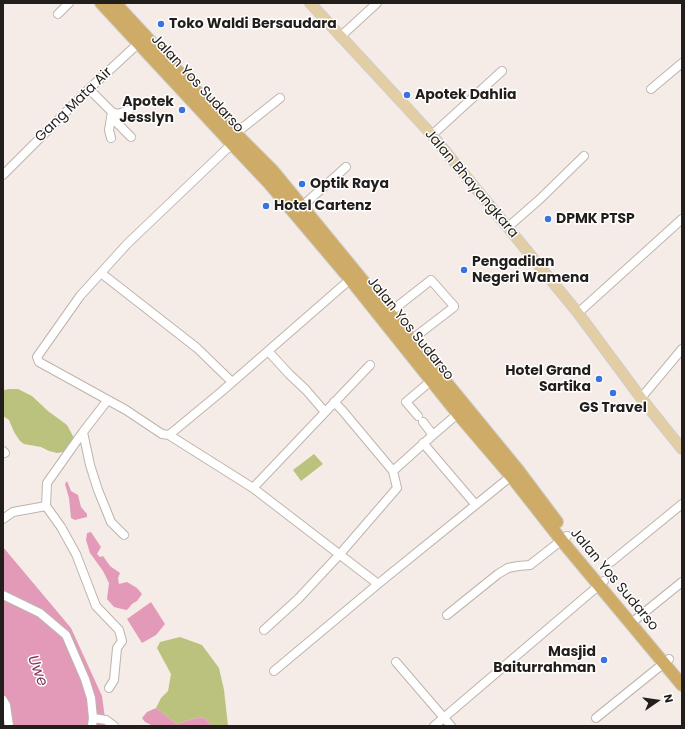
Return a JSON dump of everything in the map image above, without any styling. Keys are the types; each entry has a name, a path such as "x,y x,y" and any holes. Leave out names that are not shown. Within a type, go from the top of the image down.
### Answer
{"highway":[{"name":"Jalan Yos Sudarso","path":"101,3 142,40 236,138 268,182 298,210 354,276 514,473 601,584 667,661 682,674"},
{"name":"Jalan Yos Sudarso","path":"115,3 142,40"},
{"name":"Jalan Yos Sudarso","path":"601,584 635,620 667,661 682,685"}],"main road":[{"name":"Jalan Bhayangkara","path":"310,3 432,135 578,313 641,398 682,449"}],"street":[{"path":"58,14 69,3"},
{"path":"340,37 377,3"},
{"name":"Gang Mata Air","path":"3,175 89,89 142,40"},
{"path":"651,89 682,63"},
{"path":"432,135 502,71"},
{"path":"89,89 131,137"},
{"path":"280,98 236,138 127,244 70,308 37,357 39,362 43,365 126,410 162,434 169,435 253,488 378,584"},
{"path":"111,114 118,114 129,110"},
{"path":"111,114 109,130 111,138"},
{"path":"508,227 540,199 584,156"},
{"path":"298,210 346,167"},
{"path":"578,313 682,219"},
{"path":"101,273 197,348 232,382"},
{"path":"169,435 354,276"},
{"path":"386,316 431,280 454,306 408,342"},
{"path":"641,398 682,349"},
{"path":"268,351 325,412"},
{"path":"253,488 370,365"},
{"path":"433,435 406,402 435,377"},
{"path":"107,401 47,483 46,506 61,527 76,554 96,606 119,630 122,641 117,648 114,680 108,688"},
{"path":"264,630 298,599 340,554 397,488 393,471 334,402"},
{"path":"393,471 463,410"},
{"path":"83,432 90,465 98,490 111,522 124,535"},
{"path":"424,443 475,504"},
{"path":"274,671 514,473"},
{"path":"611,562 682,504"},
{"path":"3,519 14,512 46,506"},
{"path":"447,616 498,574 508,568 530,565 564,538"},
{"path":"635,620 682,582"},
{"path":"434,726 601,584"},
{"path":"3,595 40,614 66,635 85,679 91,698 93,722 106,720 114,726"},
{"path":"596,718 667,661"},
{"path":"396,662 451,726"},
{"path":"3,700 6,705 9,726"}],"green space":[{"path":"18,389 32,396 48,411 67,425 75,440 70,451 57,453 41,447 24,444 20,441 9,420 3,416 3,390"},
{"path":"314,454 323,464 301,481 293,470"},
{"path":"180,637 202,645 219,668 224,690 228,726 212,726 204,717 177,724 156,708 161,698 168,691 171,674 157,648 160,642"}],"water":[{"path":"67,481 71,491 78,495 81,507 87,514 87,517 75,520 71,518 69,498 65,484"},
{"path":"91,532 101,547 97,554 100,557 103,556 110,566 120,573 118,578 119,584 127,582 137,588 142,594 137,601 126,610 114,607 107,599 109,583 103,571 90,553 86,540 87,533"},
{"name":"Uwe","path":"3,547 71,628 102,696 106,726 3,726"},
{"path":"151,602 165,624 156,635 142,643 127,619"},
{"path":"156,708 177,724 204,717 212,726 153,726 145,722 142,718 147,712"}],"place":[{"name":"Toko Waldi Bersaudara","path":"161,24"},
{"name":"Apotek Dahlia","path":"407,95"},
{"name":"Apotek Jesslyn","path":"182,110"},
{"name":"Optik Raya","path":"302,184"},
{"name":"Hotel Cartenz","path":"266,206"},
{"name":"DPMK PTSP","path":"548,219"},
{"name":"Pengadilan Negeri Wamena","path":"464,270"},
{"name":"Hotel Grand Sartika","path":"599,379"},
{"name":"GS Travel","path":"613,393"},
{"name":"Masjid Baiturrahman","path":"604,660"}]}
